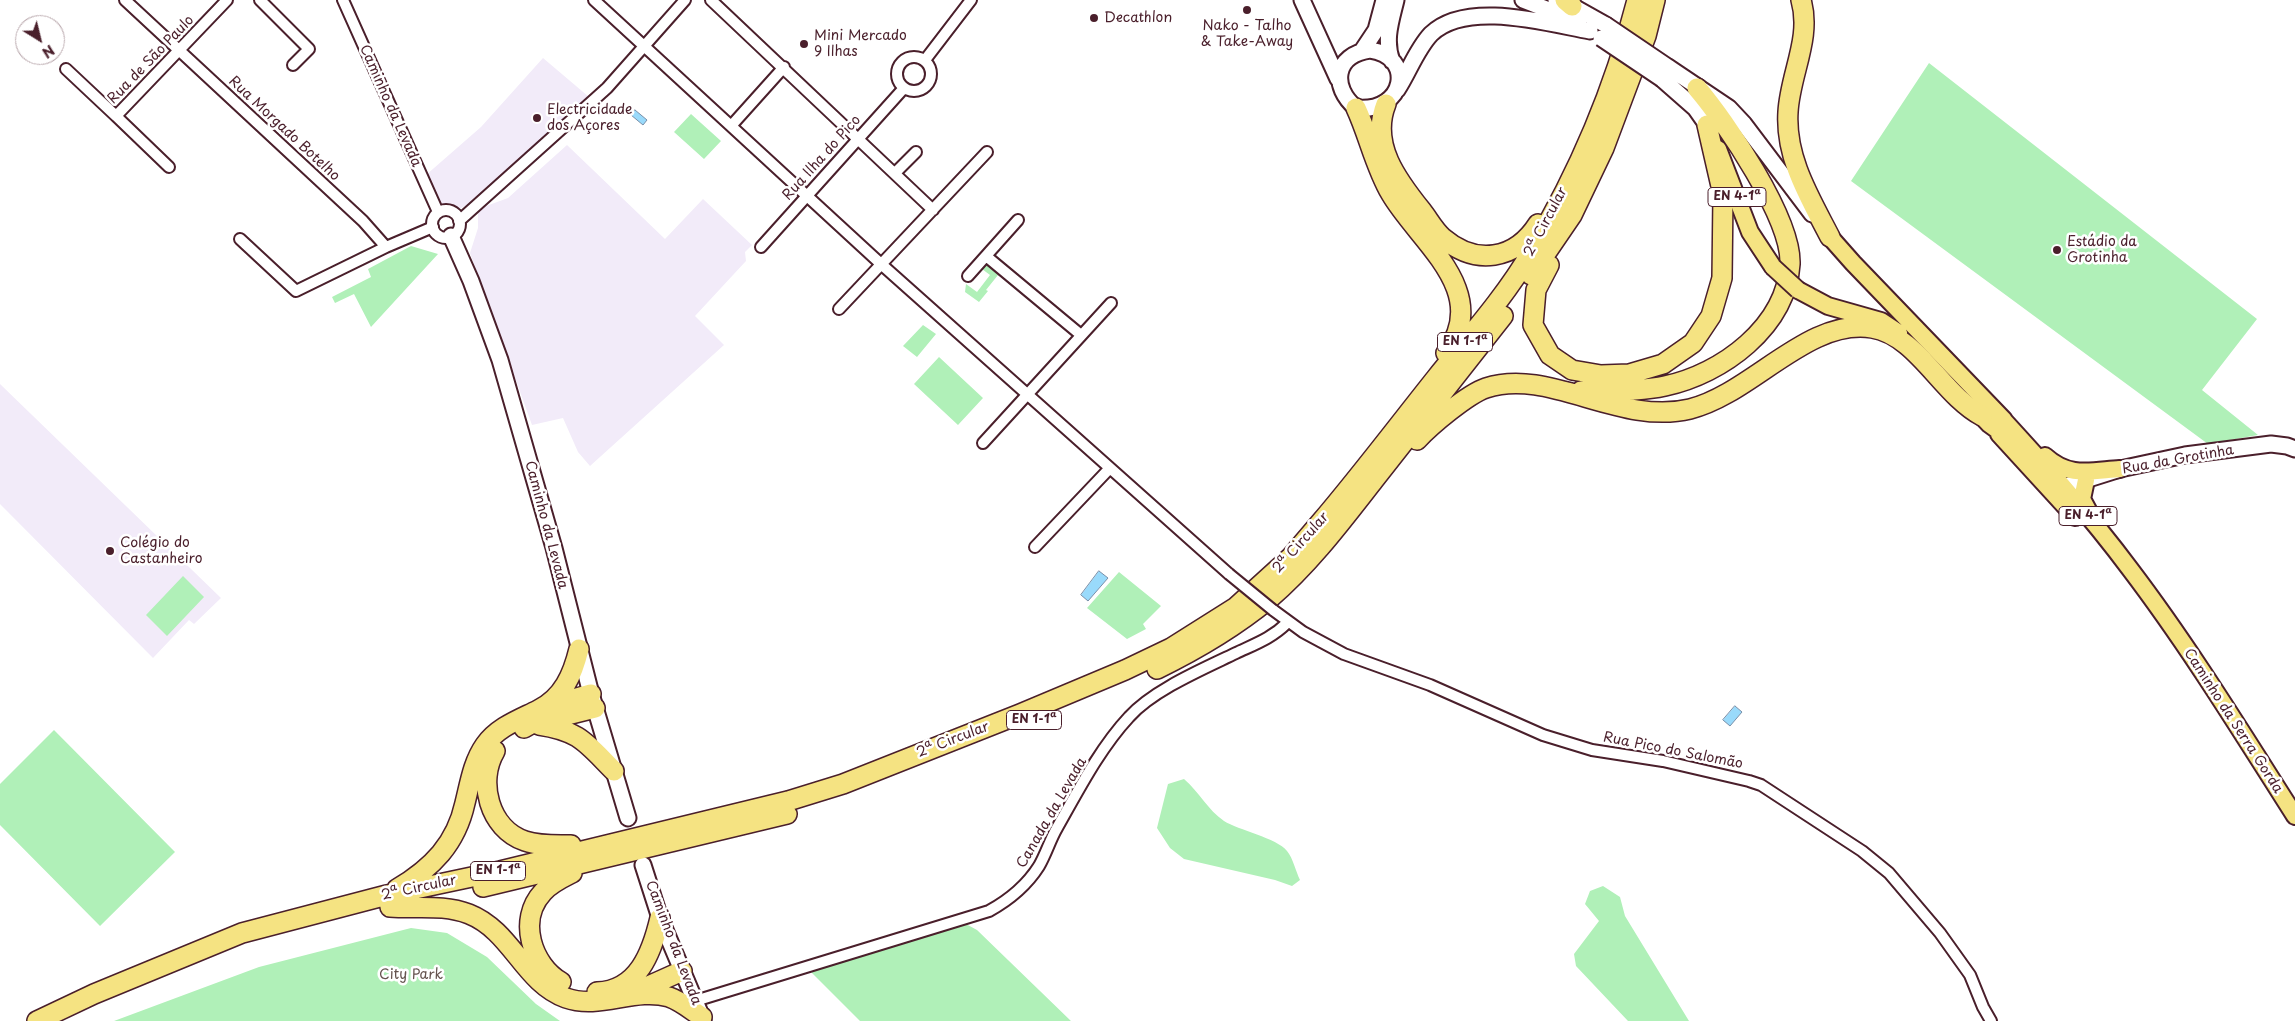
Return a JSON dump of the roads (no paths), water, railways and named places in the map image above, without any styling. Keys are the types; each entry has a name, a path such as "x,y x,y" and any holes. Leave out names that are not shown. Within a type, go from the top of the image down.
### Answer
{"highway":[{"name":"2ª Circular","path":"37,1021 120,982 242,933 389,901 502,884 610,849 788,801 843,784 1125,670 1186,639 1236,607 1291,557 1497,303 1532,253 1574,170 1606,96 1630,27 1637,0"},
{"name":"2ª Circular","path":"610,849 792,813 846,796 1145,675 1211,640 1270,598 1295,574 1356,504 1508,310 1572,215 1604,148 1624,100 1646,36 1655,0"},
{"path":"1801,0 1805,14 1802,44 1788,112 1789,142 1795,164 1807,193 1830,237"},
{"path":"1560,391 1657,387 1702,374 1727,360 1750,342 1770,321 1779,303 1790,264 1785,232 1725,121 1697,88"},
{"path":"1392,97 1380,124 1382,141 1390,165 1433,228 1443,238 1468,254 1482,256 1509,252 1524,241 1535,230 1574,170"},
{"path":"1355,479 1363,461 1452,344 1459,326 1461,313 1460,297 1454,281 1444,263 1391,193 1356,108"},
{"path":"1572,215 1536,290 1533,325 1550,355 1572,370 1601,375 1629,374 1663,364 1693,343 1711,316 1722,278 1723,195 1707,125"},
{"path":"1356,504 1424,433 1473,394 1485,388 1521,383 1560,391 1625,409 1662,412 1689,409 1734,391 1821,334 1851,326 1874,328 1891,334 1907,346 1967,408 1989,418"},
{"path":"579,649 575,666 567,684 535,717 506,739 494,752 485,776 486,789 493,812 512,834 523,841 550,845 610,849"},
{"path":"535,717 593,701"},
{"path":"389,901 442,854 455,832 465,805 472,775 484,746 498,731 522,716 535,717 577,735 614,771"},
{"path":"610,849 554,882 542,892 535,903 530,920 529,937 534,951 543,966 556,979 572,988 584,992 668,997 700,1013"},
{"name":"2ª Circular","path":"64,1021 101,1003 227,952 389,901"},
{"path":"389,901 452,908 472,915 495,929 532,974 549,989 566,998 582,1002 616,994 680,965"},
{"path":"616,994 643,966 650,954 660,918"}],"main road":[{"name":"EN 4-1ª","path":"1707,125 1724,163 1750,232 1772,267 1798,290 1828,306 1881,321 1896,330 1912,343 1989,418"},
{"name":"EN 4-1ª","path":"1830,237 1989,418"},
{"path":"1989,418 2061,468 2080,472 2120,469"},
{"name":"Caminho da Serra Gorda","path":"1989,418 2063,487 2130,569 2171,626 2295,816"},
{"name":"Caminho da Serra Gorda","path":"1989,418 2171,626"},
{"path":"2086,480 2082,499 2097,527"},
{"path":"2063,487 2070,503 2103,547"}],"street":[{"name":"Rua Morgado Botelho","path":"124,0 363,221 386,247"},
{"name":"Rua de São Paulo","path":"116,116 227,0"},
{"path":"260,0 309,49 293,65"},
{"name":"Caminho da Levada","path":"342,0 438,212"},
{"name":"Rua Pico do Salomão","path":"594,0 881,264 1229,574 1287,622 1344,654 1430,685 1543,736 1592,750 1663,761 1761,785 1862,851 1889,872 1940,932 1970,975 1991,1021"},
{"path":"459,221 607,88 685,0"},
{"path":"712,0 933,210"},
{"path":"924,60 971,0"},
{"path":"1302,0 1338,79 1343,95 1356,108 1368,109 1392,97 1430,35 1440,26 1463,16 1478,14 1511,16 1599,31"},
{"path":"1338,79 1343,65 1349,58 1362,51 1376,30 1384,0"},
{"path":"1392,97 1398,74 1388,48 1388,34 1396,0"},
{"name":"EN 4-1ª","path":"1523,0 1599,31"},
{"name":"EN 4-1ª","path":"1564,2 1599,31 1665,73 1697,88 1729,108 1744,124 1830,237"},
{"path":"1362,51 1378,51 1392,61"},
{"path":"908,57 920,57 931,70 930,81 920,90 912,91 904,88 900,85 896,74 900,64 908,57"},
{"path":"731,126 784,67"},
{"name":"Rua de São Paulo","path":"66,69 168,167"},
{"name":"EN 4-1ª","path":"1665,73 1707,125"},
{"name":"Rua Ilha do Pico","path":"761,247 904,88"},
{"path":"895,173 916,152"},
{"path":"839,309 988,152"},
{"path":"449,210 456,214 459,221 458,228 451,236 440,236 432,227 433,219 438,212 449,210"},
{"path":"968,276 1018,220"},
{"path":"240,238 296,291 432,227"},
{"name":"Caminho da Levada","path":"451,236 471,280 500,360 554,548 593,701 628,818"},
{"path":"986,256 1081,335"},
{"path":"983,443 1111,303"},
{"name":"Rua da Grotinha","path":"2063,487 2120,469 2185,456 2271,444 2287,446 2295,450"},
{"path":"1034,547 1110,468"},
{"name":"Canada da Levada","path":"700,1013 989,911 1000,905 1028,881 1040,865 1055,831 1083,783 1129,717 1143,705 1194,673 1275,635 1287,622"},
{"name":"Caminho da Levada","path":"643,866 660,918 700,1013"}],"water":[{"path":"635,110 647,120 643,125 631,115"},
{"path":"1099,571 1108,578 1088,601 1081,595"},
{"path":"1735,706 1742,712 1730,726 1723,720"}],"place":[{"name":"Nako - Talho & Take-Away","path":"1247,10"},
{"name":"Decathlon","path":"1094,18"},
{"name":"Mini Mercado 9 Ilhas","path":"804,44"},
{"name":"Electricidade dos Açores","path":"537,118"},
{"name":"Estádio da Grotinha","path":"2057,250"},
{"name":"Colégio do Castanheiro","path":"110,551"}],"park label":[{"name":"City Park","path":"411,975"}]}
